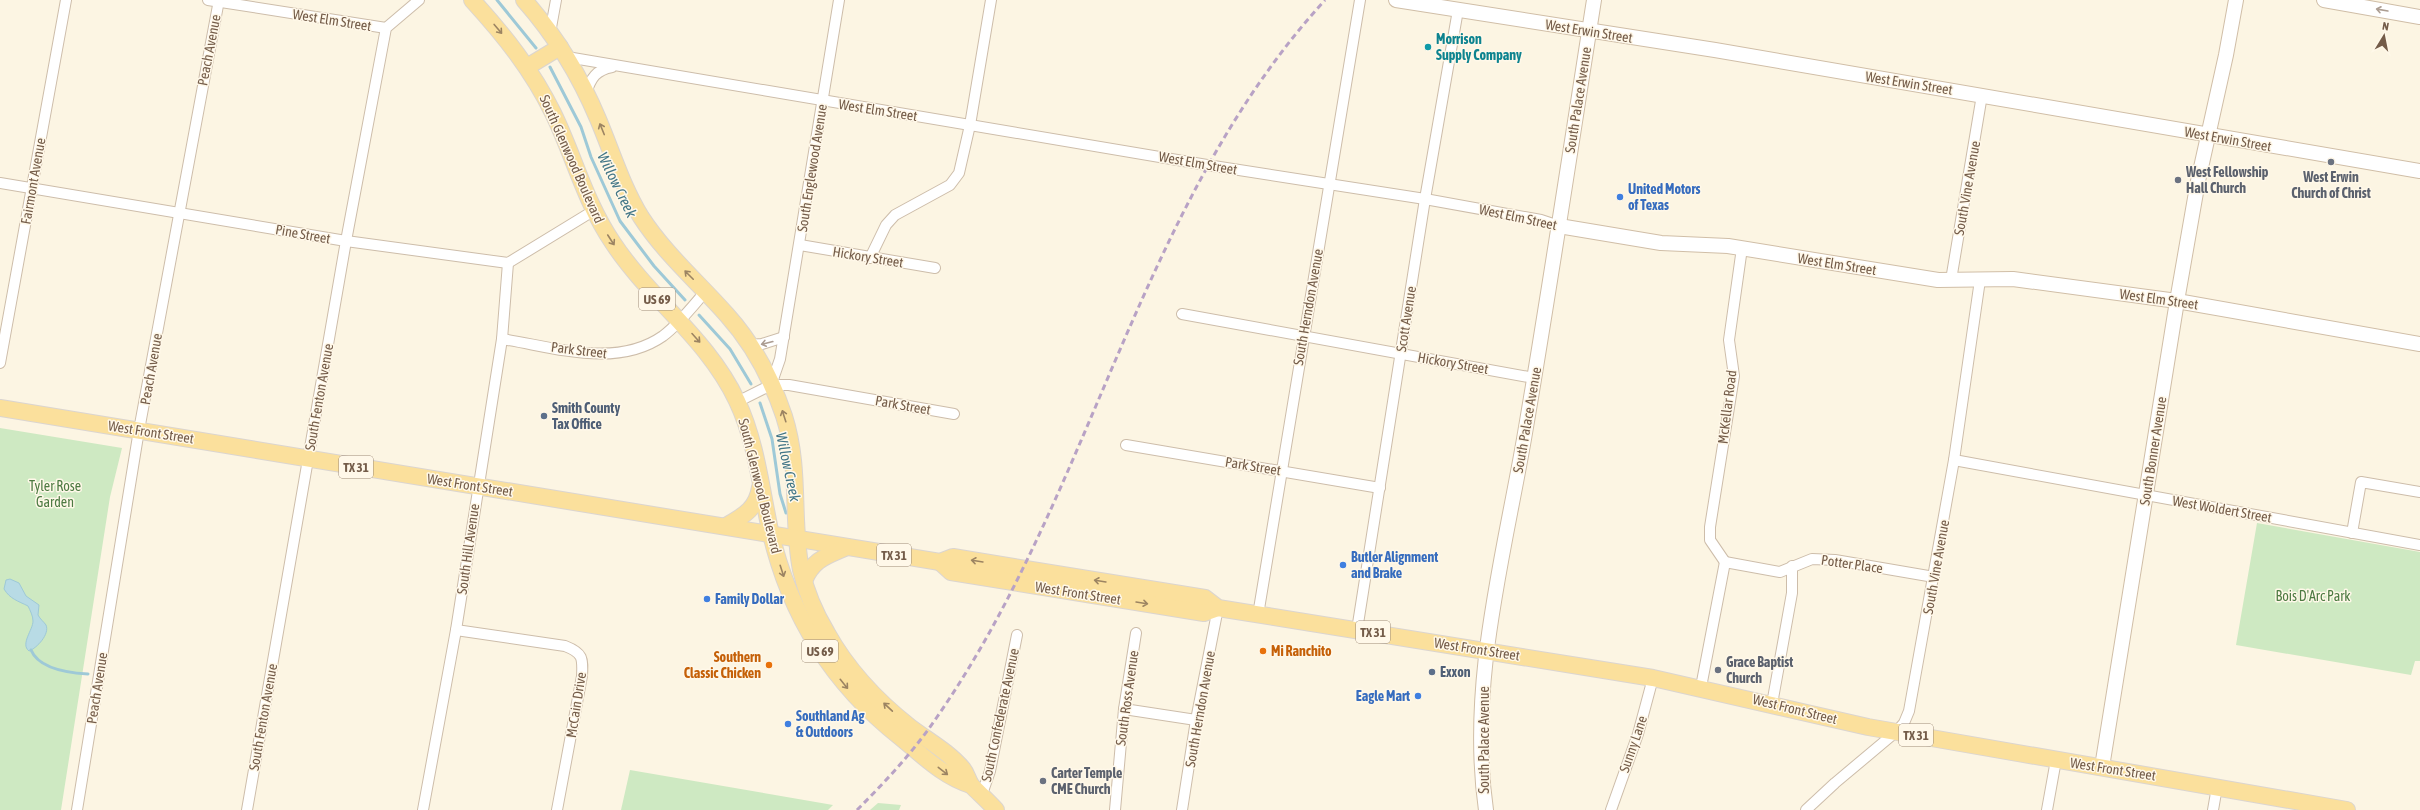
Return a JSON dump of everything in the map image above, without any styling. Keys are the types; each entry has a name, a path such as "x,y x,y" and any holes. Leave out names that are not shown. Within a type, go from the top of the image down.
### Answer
{"main road":[{"name":"South Glenwood Boulevard","path":"472,0 496,26 527,67 556,119 593,211 625,261 713,360 738,402 750,436 771,534 785,581 801,618 825,659 848,689 874,716 954,780 976,789"},
{"name":"South Glenwood Boulevard","path":"524,0 563,52 586,93 622,181 634,204 666,251 727,315 749,345 772,385 785,418 792,454 797,492 798,538 804,581 819,618 850,667 890,710 964,770 976,789 996,810"},
{"name":"West Erwin Street","path":"1396,0 1982,95 2208,136 2420,171"},
{"name":"South Palace Avenue","path":"1486,810 1481,749 1487,651 1559,226 1594,0"},
{"name":"South Bonner Avenue","path":"2102,767 2177,301 2208,136 2226,55 2236,0"},
{"path":"2324,0 2420,17"},
{"path":"527,67 563,52"},
{"name":"West Elm Street","path":"1559,226 1661,243 1742,248 1920,277 1951,280 2013,279 2177,301 2420,344"},
{"name":"West Front Street","path":"0,408 940,562 951,572 966,575 1204,613 1218,608 1653,678 1701,687 1868,727 2347,810"},
{"path":"726,526 755,506 761,486"},
{"path":"804,581 816,562 847,547"}],"street":[{"name":"Fairmont Avenue","path":"0,362 66,0"},
{"name":"West Elm Street","path":"208,0 386,28"},
{"path":"386,28 419,0"},
{"path":"550,33 556,0"},
{"name":"South Englewood Avenue","path":"772,385 780,359 784,337 839,0"},
{"path":"870,258 886,225 895,215 934,196 956,180 970,125 991,0"},
{"name":"South Herndon Avenue","path":"1258,615 1360,0"},
{"name":"Peach Avenue","path":"77,810 140,430 218,1"},
{"name":"Scott Avenue","path":"1357,630 1425,198 1458,10"},
{"name":"South Fenton Avenue","path":"247,810 346,241 386,28"},
{"name":"West Elm Street","path":"563,52 617,66 823,101 1329,185 1425,198 1541,220 1559,226"},
{"name":"West Elm Street","path":"586,93 590,81 597,73 617,66"},
{"name":"South Vine Avenue","path":"1951,280 1982,95"},
{"name":"Pine Street","path":"0,183 346,241 508,263"},
{"path":"508,263 593,211"},
{"name":"Hickory Street","path":"800,245 936,268"},
{"name":"McKellar Road","path":"1725,562 1710,540 1710,527 1734,376 1729,340 1742,248"},
{"name":"South Hill Avenue","path":"423,810 456,630 477,486 502,339 508,263"},
{"name":"South Vine Avenue","path":"1806,810 1835,782 1897,731 1904,723 1910,711 1954,460 1980,280"},
{"name":"Park Street","path":"502,339 594,353 620,354 644,347 662,336 679,321 705,292"},
{"name":"Hickory Street","path":"1182,314 1534,378"},
{"path":"749,345 762,344 784,337"},
{"name":"Park Street","path":"738,402 772,385 789,385 954,414"},
{"name":"Park Street","path":"1126,444 1380,488"},
{"name":"West Woldert Street","path":"1954,460 2420,545"},
{"path":"2352,533 2361,482 2420,492"},
{"name":"Potter Place","path":"1725,562 1780,572 1812,559 1835,560 1934,577"},
{"path":"1701,687 1725,562"},
{"path":"1772,704 1792,593 1792,566"},
{"name":"South Herndon Avenue","path":"1182,810 1196,720 1218,608"},
{"name":"McCain Drive","path":"456,630 566,646 578,651 582,660 582,676 557,810"},
{"name":"South Ross Avenue","path":"1115,810 1124,709 1136,634"},
{"name":"South Confederate Avenue","path":"976,789 990,771 1017,635"},
{"name":"Sunny Lane","path":"1611,810 1638,734 1653,678"},
{"path":"1124,709 1196,720"},
{"path":"2047,810 2056,760"},
{"path":"2214,810 2217,787"}],"green space":[{"name":"Tyler Rose Garden","path":"0,428 122,448 110,497 61,810 0,810"},
{"name":"Bois D'Arc Park","path":"2257,523 2420,552 2420,661 2415,661 2411,675 2236,645"},
{"path":"630,770 833,805 828,810 621,810"},
{"path":"878,803 901,805 899,810 870,810"}],"water":[{"path":"10,579 19,583 26,596 39,605 38,615 46,625 47,629 42,640 36,647 29,651 26,641 33,621 31,613 28,606 12,597 4,589 6,580"}],"waterway":[{"name":"Willow Creek","path":"497,0 536,48"},
{"name":"Willow Creek","path":"550,67 581,127 591,157 620,221 654,266 685,300"},
{"name":"Willow Creek","path":"699,315 730,349 751,384"},
{"name":"Willow Creek","path":"760,403 772,439 780,494 786,513"},
{"path":"31,650 41,662 48,666 64,671 88,674"}],"railway":[{"path":"857,810 899,765 928,730 991,630 1037,539 1161,258 1207,167 1261,80 1325,0"}],"place":[{"name":"Morrison Supply Company","path":"1428,47"},
{"name":"West Erwin Church of Christ","path":"2331,162"},
{"name":"West Fellowship Hall Church","path":"2178,180"},
{"name":"United Motors of Texas","path":"1620,197"},
{"name":"Smith County Tax Office","path":"544,416"},
{"name":"Butler Alignment and Brake","path":"1343,565"},
{"name":"Family Dollar","path":"707,599"},
{"name":"Mi Ranchito","path":"1263,651"},
{"name":"Southern Classic Chicken","path":"769,665"},
{"name":"Grace Baptist Church","path":"1718,670"},
{"name":"Exxon","path":"1432,672"},
{"name":"Eagle Mart","path":"1418,696"},
{"name":"Southland Ag & Outdoors","path":"788,724"},
{"name":"Carter Temple CME Church","path":"1043,781"}]}
